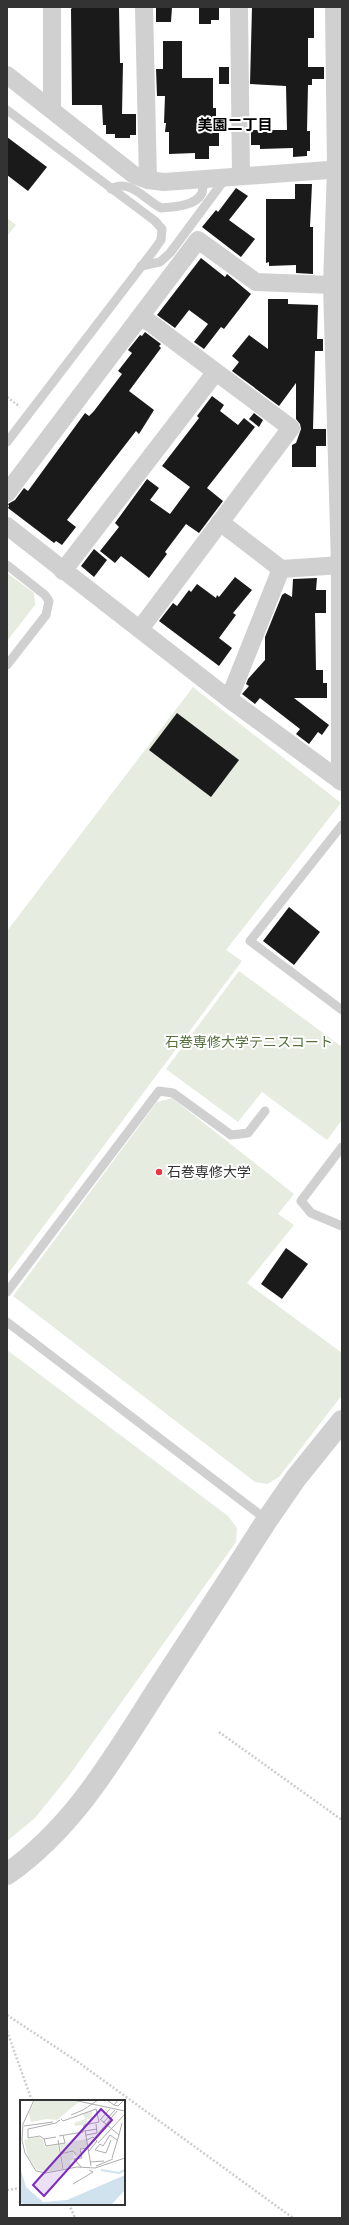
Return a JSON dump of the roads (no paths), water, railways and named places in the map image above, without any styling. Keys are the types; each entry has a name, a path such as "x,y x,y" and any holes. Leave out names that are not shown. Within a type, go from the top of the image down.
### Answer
{"street":[{"path":"52,7 52,110"},
{"path":"144,7 148,180"},
{"path":"233,177 239,7"},
{"path":"334,7 339,169 332,285 341,565 341,782"},
{"path":"7,75 134,175 148,180 164,182 204,180 339,169"},
{"path":"7,493 198,240 256,282 332,285"},
{"path":"140,629 291,428 141,316"},
{"path":"62,571 215,372"},
{"path":"220,522 280,569 341,565"},
{"path":"7,526 62,571 341,782"},
{"path":"230,699 280,569"},
{"path":"7,1874 62,1826 99,1780 267,1520 296,1478 342,1421"}],"lane":[{"path":"7,110 111,188 162,229 161,240 7,442"},
{"path":"141,266 160,262 170,253 233,177"},
{"path":"111,188 118,184 128,185 162,208 180,206 193,201 202,194 204,180"},
{"path":"7,565 46,595 49,608 46,615 7,665"},
{"path":"342,825 250,941 342,1010"},
{"path":"7,1292 159,1091 173,1093 231,1135 248,1133 264,1111"},
{"path":"342,1147 301,1201 312,1213 342,1226"},
{"path":"7,1322 267,1520"}],"place":[{"name":"石巻専修大学","path":"159,1172"}],"district":[{"name":"美園二丁目","path":"235,125"}],"park label":[{"name":"石巻専修大学テニスコート","path":"249,1042"}]}
